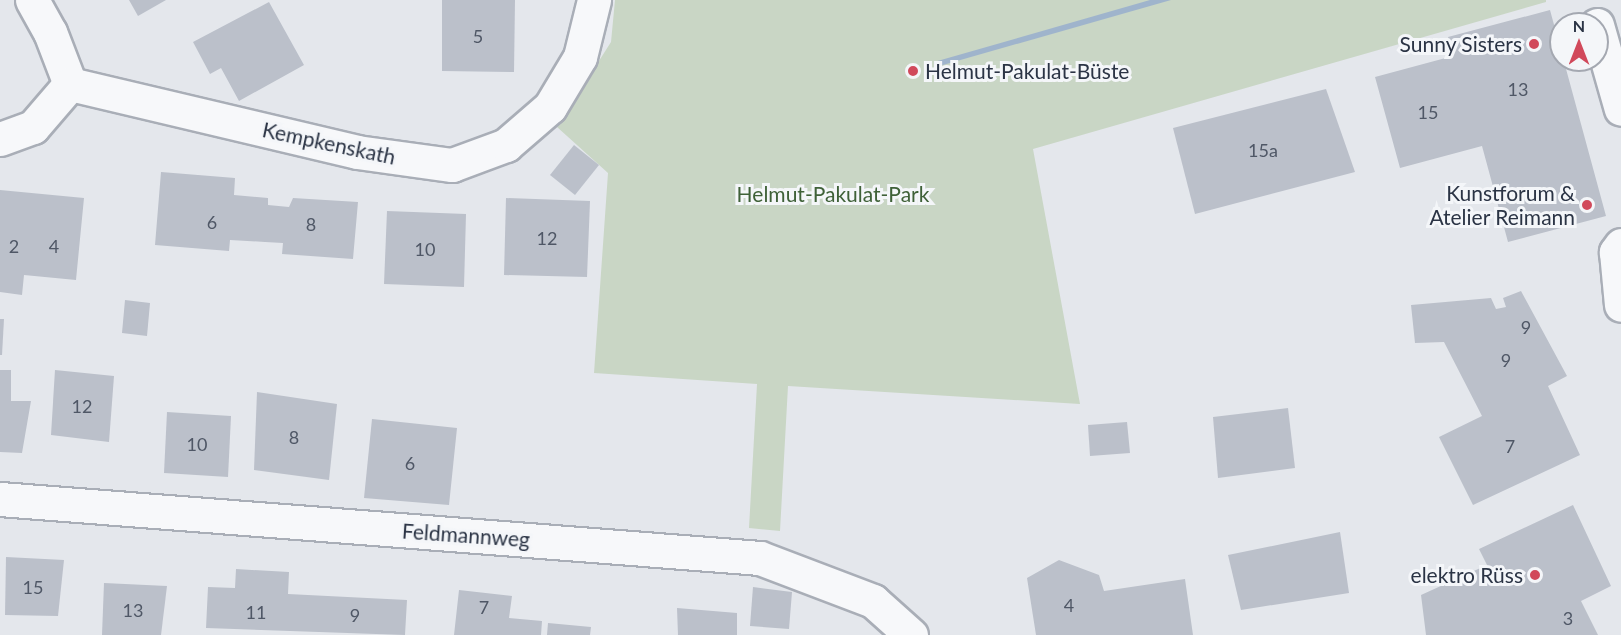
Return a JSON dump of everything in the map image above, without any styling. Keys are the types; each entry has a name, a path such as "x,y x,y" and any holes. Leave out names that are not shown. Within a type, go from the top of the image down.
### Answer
{"street":[{"path":"0,139 33,127 70,84 50,32 32,0"},
{"name":"Kempkenskath","path":"70,84 357,152 452,165 506,145 550,107 580,57 594,0"},
{"path":"1609,66 1621,109"},
{"path":"1621,245 1616,252 1621,305"},
{"name":"Feldmannweg","path":"0,499 760,558 873,601 911,635"}],"green space":[{"name":"Helmut-Pakulat-Park","path":"615,0 1546,0 1546,2 1033,149 1080,404 788,386 780,531 749,528 757,384 594,373 608,173 557,127 611,42"}],"water":[{"path":"1150,0 1171,0 936,67 934,62"}],"building":[{"path":"129,0 166,0 138,16"},
{"path":"442,0 515,0 514,72 442,71"},
{"path":"269,2 304,65 239,101 221,68 210,74 193,42"},
{"path":"1550,10 1549,72 1567,72 1606,216 1508,242 1482,146 1400,168 1375,77 1453,56 1448,37"},
{"path":"1326,89 1355,172 1195,214 1173,128"},
{"path":"574,145 599,165 575,195 550,175"},
{"path":"161,172 235,178 234,195 268,198 268,205 289,207 293,198 358,202 353,259 282,254 283,243 230,240 229,251 155,245"},
{"path":"0,190 84,198 76,280 24,275 22,295 0,292"},
{"path":"506,198 590,201 587,277 504,275"},
{"path":"387,211 466,214 464,287 384,284"},
{"path":"1521,291 1567,376 1548,386 1580,455 1473,505 1439,437 1482,416 1444,342 1415,343 1411,305 1491,298 1496,309 1506,307 1503,298"},
{"path":"125,300 150,303 147,336 122,333"},
{"path":"0,319 4,319 2,355 0,355"},
{"path":"0,370 11,370 11,401 31,401 22,453 0,452"},
{"path":"55,370 114,376 109,442 51,435"},
{"path":"257,392 337,404 329,480 254,470"},
{"path":"1288,408 1295,468 1218,478 1213,417"},
{"path":"167,412 231,416 228,477 164,473"},
{"path":"372,419 457,428 449,505 364,498"},
{"path":"1127,422 1130,453 1090,456 1088,425"},
{"name":"elektro Rüss","path":"1573,505 1611,586 1581,601 1598,635 1426,635 1421,595 1487,565 1479,549"},
{"path":"1340,532 1349,593 1241,610 1228,555"},
{"path":"6,557 64,560 58,616 5,615"},
{"path":"1059,560 1099,575 1104,591 1185,579 1193,635 1036,635 1027,578"},
{"path":"236,569 289,572 288,594 407,600 405,635 206,628 208,587 235,588"},
{"path":"104,583 167,586 161,635 102,635"},
{"path":"753,587 792,592 789,629 750,626"},
{"path":"459,590 512,596 509,618 542,621 541,635 454,635"},
{"path":"677,608 737,613 737,635 678,635"},
{"path":"548,623 591,627 590,635 547,635"}],"place":[{"name":"Sunny Sisters","path":"1534,44"},
{"name":"Helmut-Pakulat-Büste","path":"913,71"},
{"name":"Kunstforum & Atelier Reimann","path":"1587,205"},
{"name":"elektro Rüss","path":"1535,575"}]}
